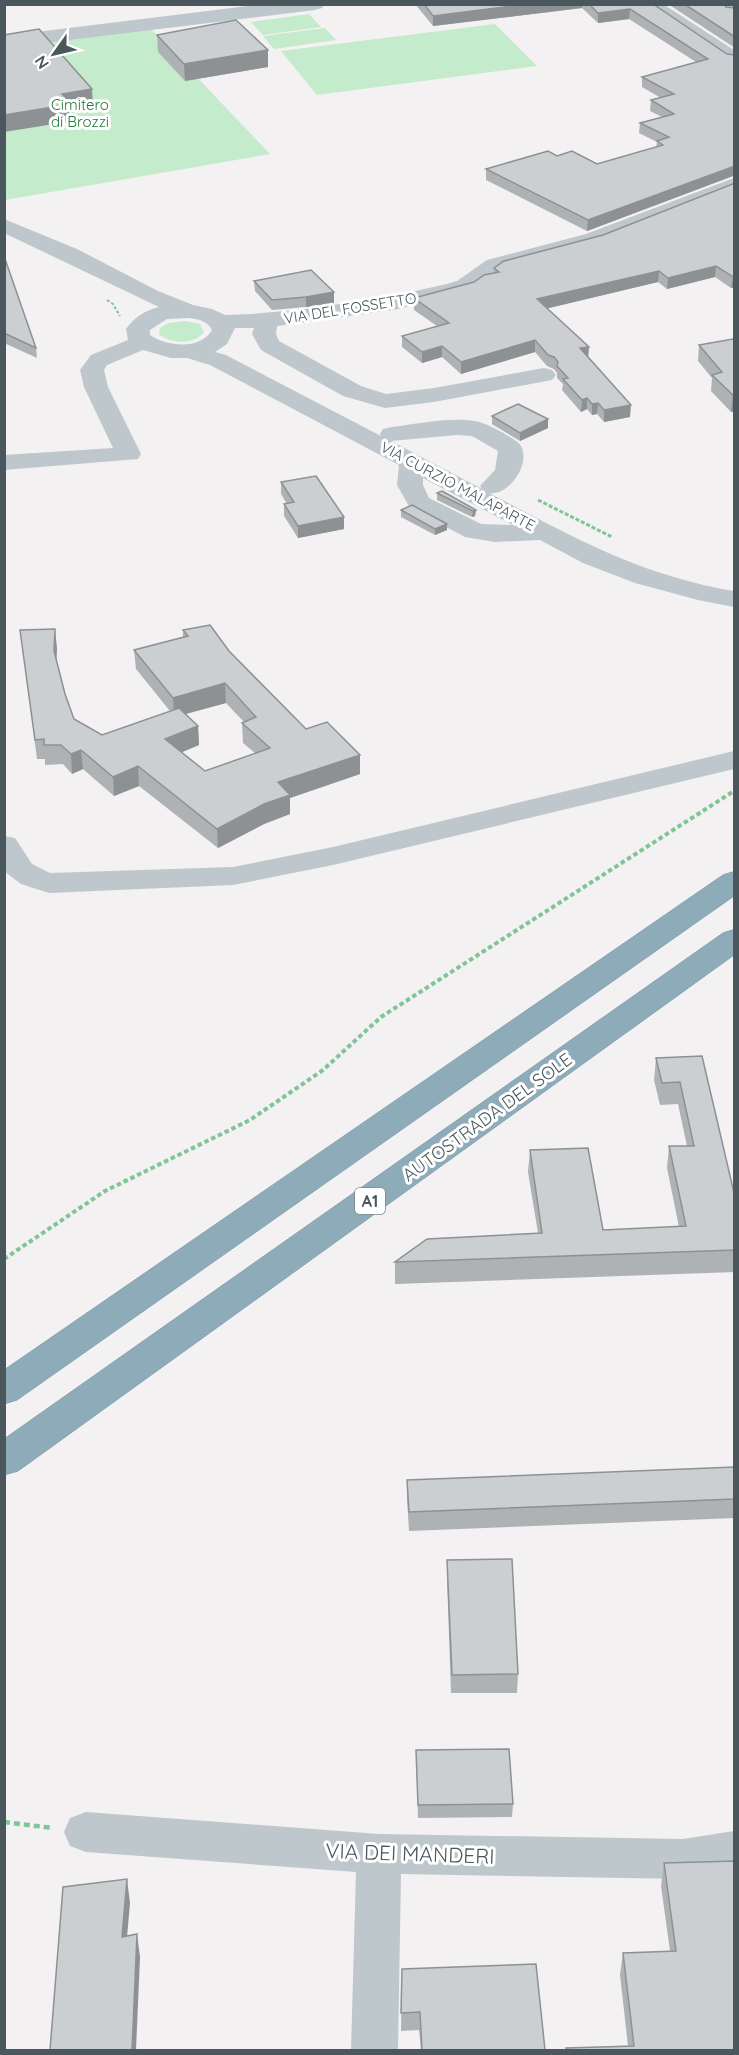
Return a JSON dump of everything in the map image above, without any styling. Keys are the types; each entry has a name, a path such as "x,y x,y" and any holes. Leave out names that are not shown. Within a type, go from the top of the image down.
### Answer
{"highway":[{"path":"4,1390 735,882"},
{"name":"AUTOSTRADA DEL SOLE","path":"4,1460 735,940"}],"street":[{"path":"4,42 20,31 219,4"},
{"path":"20,31 238,9 315,4"},
{"path":"726,4 735,11"},
{"path":"656,8 689,7"},
{"path":"656,8 735,58"},
{"name":"VIA DEL FOSSETTO","path":"221,330 267,320 393,303 452,290 465,286 495,265 594,239 735,184"},
{"name":"VIA CURZIO MALAPARTE","path":"4,225 113,275 150,296 188,311 210,316 221,330 258,363 392,434 497,483 623,552 654,564 735,585"},
{"name":"VIA CURZIO MALAPARTE","path":"4,239 109,290 130,303 144,331 162,350 189,351 207,346 221,330"},
{"name":"VIA CURZIO MALAPARTE","path":"144,331 169,312 188,311"},
{"name":"VIA DEL FOSSETTO","path":"267,320 264,334 269,345 352,391 372,399 397,401 544,375"},
{"path":"4,487 8,462 129,454 96,387 92,370 95,364 144,331"},
{"name":"VIA CURZIO MALAPARTE","path":"189,351 233,368 412,462 410,485 419,503 474,531 495,534 545,532 592,556 637,574 690,591 735,599"},
{"path":"392,434 457,428 477,429 510,448 511,464 497,483"},
{"path":"4,845 15,867 29,878 49,883 233,876 333,856 735,760"},
{"name":"VIA DEI MANDERI","path":"86,1832 379,1854 683,1859 735,1851"},
{"path":"374,2050 379,1854"}],"path":[{"path":"497,483 622,542"},
{"path":"4,1259 105,1191 250,1120 323,1070 381,1017 735,791"},
{"path":"4,1822 86,1832"}],"green space":[{"path":"309,14 321,27 263,35 251,22"},
{"path":"495,24 537,66 317,95 281,51"},
{"name":"Cimitero di Brozzi","path":"149,27 270,154 5,200 5,50"},
{"path":"325,28 336,40 274,49 263,36"},
{"path":"185,321 200,324 204,332 195,339 182,342 169,340 159,334 160,328 168,323"}],"building":[{"path":"424,4 528,4 433,16"},
{"path":"589,4 653,4 727,54 735,55 735,166 588,220 486,169 548,151 557,156 572,151 597,164 663,145 657,141 669,137 640,123 674,114 651,100 674,94 642,77 708,59 630,9 598,13"},
{"path":"684,4 724,4 726,7 735,8 735,37"},
{"path":"236,20 268,50 184,64 157,35"},
{"path":"39,29 92,89 62,94 72,104 4,115 4,35"},
{"path":"735,183 735,276 733,277 716,266 668,278 659,271 537,299 589,347 580,348 631,405 604,410 598,403 592,404 587,398 582,400 563,379 568,378 557,366 558,362 554,357 548,355 535,340 461,362 442,346 422,352 402,336 449,323 414,298 474,282 484,275 499,272 494,268 504,261 603,235"},
{"path":"4,256 36,348 4,333"},
{"path":"311,270 334,292 272,300 254,281"},
{"path":"735,340 735,395 712,375 722,372 699,345"},
{"path":"518,404 548,419 520,433 492,416"},
{"path":"316,476 344,517 298,526 284,504 294,502 281,482"},
{"path":"442,491 476,510 473,511 437,493"},
{"path":"412,505 447,524 435,529 401,510"},
{"path":"210,625 229,651 306,729 327,722 360,755 278,782 290,795 264,804 217,829 138,766 113,777 81,750 71,754 61,745 44,745 44,739 35,740 20,630 55,629 54,651 74,719 102,735 179,708 198,726 165,739 205,771 270,748 242,723 256,717 225,683 173,698 134,650 188,636 183,630"},
{"path":"702,1056 735,1197 735,1250 395,1262 427,1239 542,1233 530,1150 588,1148 603,1230 686,1226 669,1146 694,1146 680,1082 662,1083 656,1058"},
{"path":"735,1467 735,1499 409,1512 407,1480"},
{"path":"512,1559 518,1674 452,1675 447,1560"},
{"path":"509,1749 513,1804 418,1805 416,1750"},
{"path":"735,1861 735,2050 566,2050 566,2048 634,2046 623,1953 676,1951 664,1863"},
{"path":"127,1879 122,1937 137,1934 132,2050 50,2050 63,1887"},
{"path":"536,1964 545,2050 422,2050 420,2012 401,2013 402,1969"}]}
